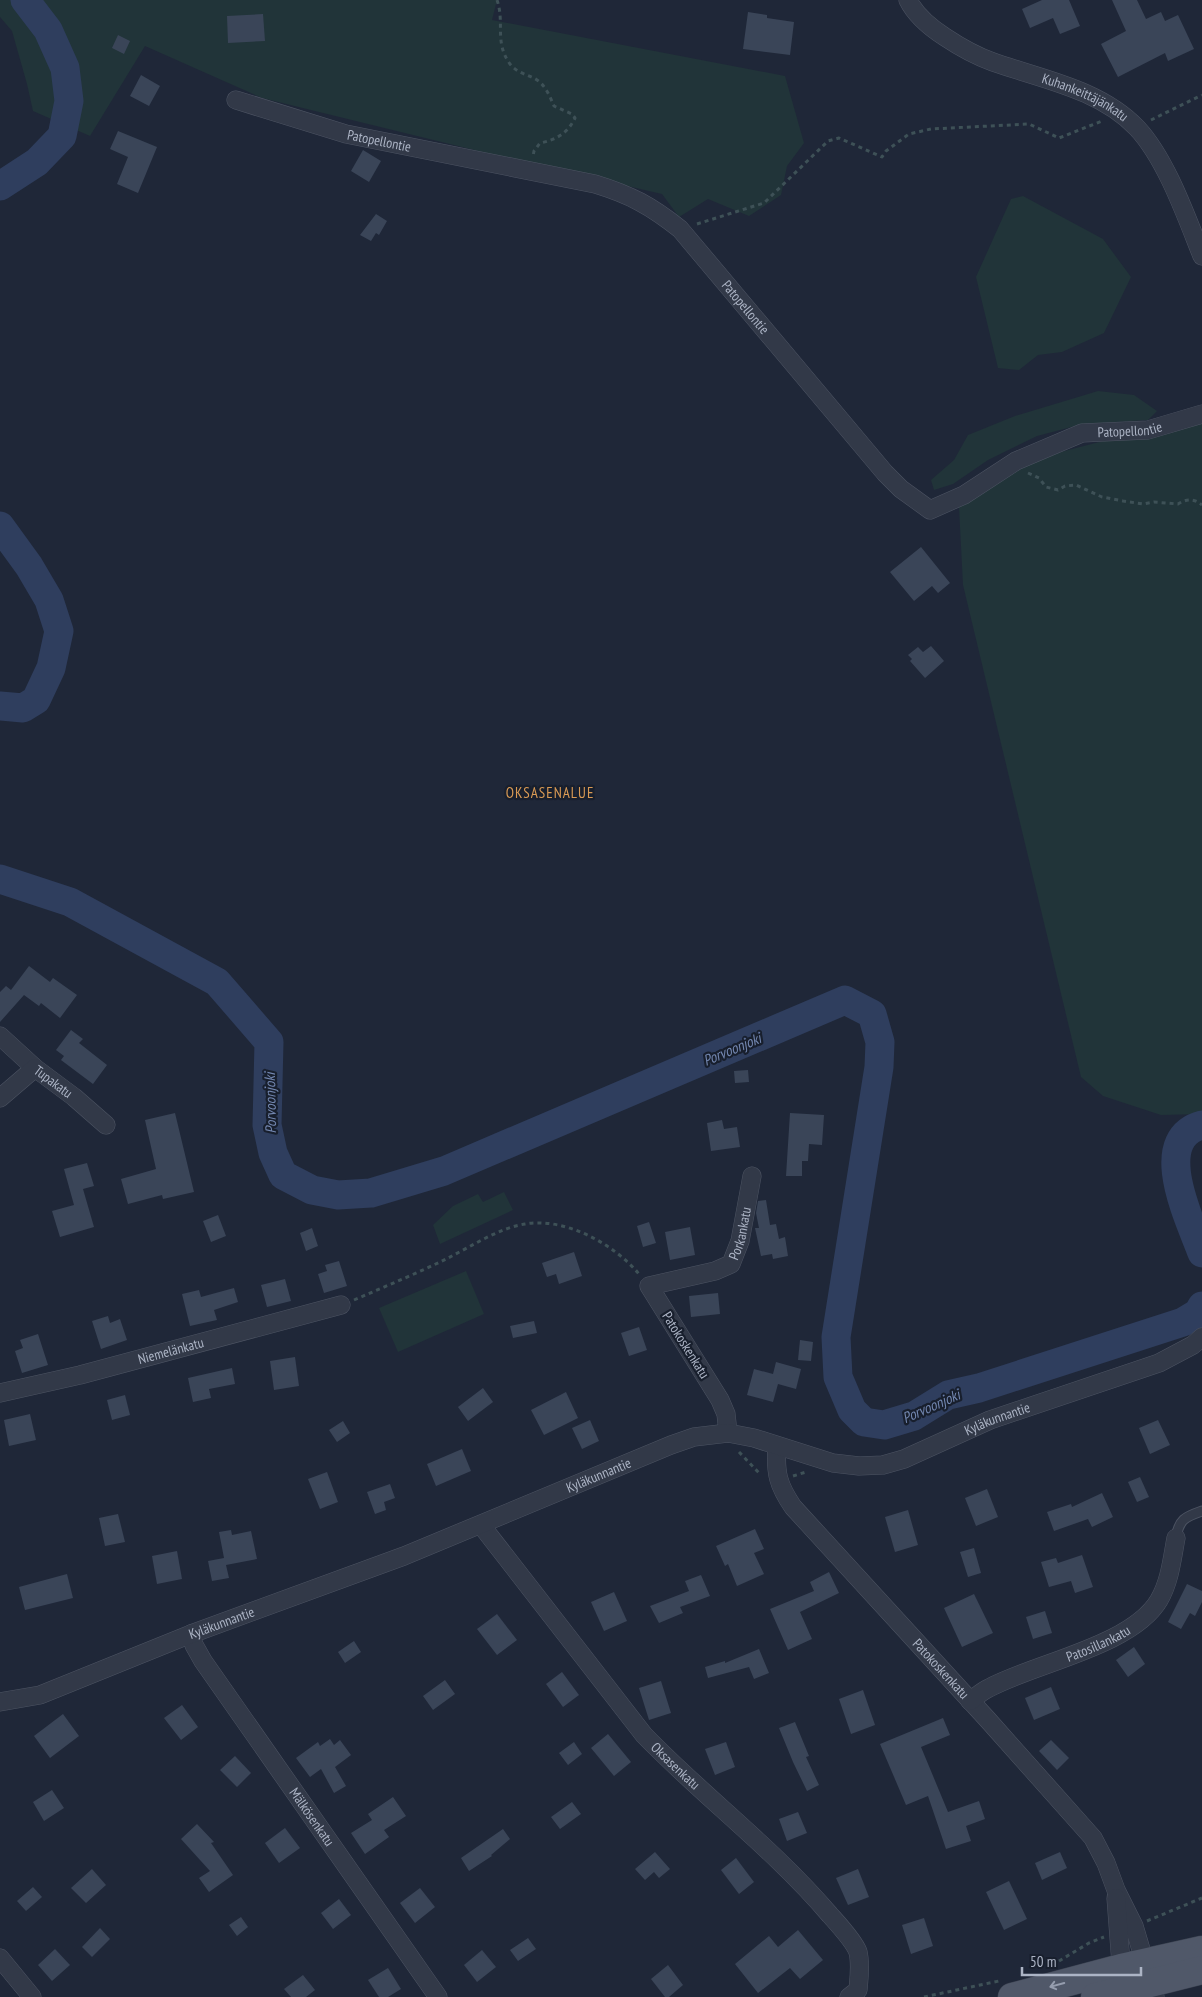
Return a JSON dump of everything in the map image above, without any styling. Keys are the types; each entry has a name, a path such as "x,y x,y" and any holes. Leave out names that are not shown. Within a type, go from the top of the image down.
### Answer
{"main road":[{"path":"1007,1988 1137,1983 1202,1950"},
{"path":"1094,1997 1137,1983 1202,1970"}],"street":[{"name":"Kuhankeittäjänkatu","path":"908,0 922,19 937,32 963,48 991,61 1094,98 1136,127 1151,146 1169,179 1202,256"},
{"name":"Patopellontie","path":"236,100 346,134 595,184 631,196 657,210 680,230 885,473 914,500 930,510 964,495 1016,461 1082,433 1148,430 1202,414"},
{"path":"0,1036 35,1068"},
{"name":"Tupakatu","path":"0,1098 35,1068 74,1097 106,1125"},
{"name":"Porkankatu","path":"649,1286 715,1271 731,1264 740,1240 752,1176"},
{"name":"Patokoskenkatu","path":"649,1286 720,1400 726,1414 728,1433"},
{"name":"Niemelänkatu","path":"0,1393 80,1375 341,1305"},
{"name":"Kyläkunnantie","path":"0,1702 40,1695 191,1634 404,1556 694,1437 728,1433 833,1463 859,1466 883,1465 904,1459 990,1420 1159,1363 1193,1345 1202,1337"},
{"name":"Patokoskenkatu","path":"777,1446 776,1462 779,1480 782,1491 792,1507 1093,1838 1106,1863 1116,1890 1137,1983"},
{"name":"Oksasenkatu","path":"481,1525 644,1735 809,1890 840,1927 858,1951 858,1990 849,1997"},
{"name":"Patosillankatu","path":"970,1701 988,1688 1106,1641 1145,1618 1158,1601 1168,1580 1176,1538"},
{"name":"Mälkösenkatu","path":"191,1634 194,1645 203,1661 438,1997"},
{"name":"Patokoskenkatu","path":"1126,1928 1137,1983"},
{"path":"0,1958 32,1997"}],"lane":[{"path":"1176,1538 1178,1526 1183,1519 1202,1511"}],"path":[{"path":"497,0 500,7 500,44 510,64 518,72 537,80 545,87 554,106 572,114 575,118 571,126 563,134 550,141 540,143 534,151 531,171"},
{"path":"1136,127 1202,95"},
{"path":"680,230 764,203 828,140 839,138 882,157 886,151 909,134 931,129 1029,124 1059,138 1094,123 1121,115"},
{"path":"1016,461 1018,466 1039,478 1046,487 1058,490 1065,486 1076,485 1102,497 1143,504 1154,502 1178,504 1184,500 1193,500 1202,505"},
{"path":"341,1305 416,1274 501,1232 525,1224 551,1223 604,1242 634,1268 649,1286"},
{"path":"1054,1965 1089,1943 1173,1912 1202,1898"},
{"path":"924,1997 1007,1988"}],"green space":[{"path":"0,0 497,0 492,20 785,76 804,143 787,166 781,195 749,216 708,199 679,217 662,194 262,98 145,46 90,136 33,111 12,31 0,17"},
{"path":"1023,196 1103,239 1131,277 1104,333 1062,352 1038,355 1019,370 998,368 976,277 1011,199"},
{"path":"1098,391 1134,395 1157,411 1148,420 1083,424 1037,436 988,460 953,484 934,490 931,480 954,460 968,435 1015,416"},
{"path":"1202,422 1202,1114 1161,1115 1103,1096 1081,1077 963,585 959,507 1014,464 1111,439"},
{"path":"504,1192 513,1210 440,1244 433,1225 453,1206 478,1194 483,1202"},
{"path":"466,1271 484,1314 398,1352 379,1308"}],"building":[{"path":"1042,0 1069,0 1080,26 1060,34 1053,18 1030,28 1022,9"},
{"path":"1112,0 1137,0 1146,19 1161,12 1165,21 1178,15 1194,49 1168,61 1165,53 1118,77 1101,44 1126,31"},
{"path":"748,12 767,15 767,18 794,22 790,55 743,49"},
{"path":"263,14 265,41 228,43 227,16"},
{"path":"118,35 130,41 124,54 112,48"},
{"path":"141,75 160,86 149,106 130,96"},
{"path":"118,131 157,147 138,193 117,184 128,157 110,149"},
{"path":"363,150 381,161 369,182 351,171"},
{"path":"376,214 387,221 379,235 376,233 371,241 360,235"},
{"path":"921,547 950,583 938,593 932,586 914,601 890,572"},
{"path":"931,646 944,661 925,678 910,661 912,659 908,655 918,647 923,652"},
{"path":"29,966 50,982 53,978 77,995 60,1018 41,1003 39,1006 24,995 0,1022 0,992 6,986 11,990"},
{"path":"71,1030 83,1039 79,1043 107,1065 93,1084 61,1060 64,1056 56,1050"},
{"path":"748,1070 749,1082 735,1083 734,1071"},
{"path":"175,1113 194,1192 163,1199 162,1195 128,1204 121,1179 156,1169 145,1120"},
{"path":"790,1113 824,1115 822,1145 809,1144 808,1161 802,1161 802,1176 786,1176"},
{"path":"722,1120 724,1129 737,1127 740,1147 711,1151 707,1123"},
{"path":"87,1163 94,1186 83,1189 94,1227 60,1237 52,1211 74,1205 64,1169"},
{"path":"766,1200 770,1225 776,1224 779,1239 785,1237 788,1256 773,1259 772,1254 761,1256 755,1228 759,1228 756,1213 758,1201"},
{"path":"218,1215 226,1236 211,1242 203,1221"},
{"path":"649,1222 656,1243 643,1247 637,1226"},
{"path":"690,1227 695,1255 670,1260 665,1232"},
{"path":"312,1228 318,1246 306,1251 300,1233"},
{"path":"574,1252 582,1276 559,1284 556,1274 547,1277 542,1263"},
{"path":"339,1261 347,1286 324,1293 318,1274 327,1271 325,1265"},
{"path":"285,1279 291,1301 267,1307 261,1285"},
{"path":"234,1288 238,1302 214,1310 217,1320 190,1326 182,1294 199,1290 201,1297"},
{"path":"718,1293 720,1314 691,1317 689,1296"},
{"path":"108,1316 110,1323 120,1319 127,1340 101,1349 92,1321"},
{"path":"534,1321 537,1333 513,1338 510,1326"},
{"path":"639,1327 647,1350 629,1356 621,1333"},
{"path":"38,1334 48,1365 22,1373 15,1351 23,1348 20,1340"},
{"path":"800,1340 813,1342 811,1361 798,1360"},
{"path":"295,1357 299,1386 274,1390 270,1361"},
{"path":"776,1362 801,1369 796,1389 778,1384 773,1402 747,1395 754,1369 773,1374"},
{"path":"232,1368 235,1384 209,1389 211,1398 193,1402 188,1378"},
{"path":"483,1388 493,1402 468,1421 458,1407"},
{"path":"566,1392 578,1418 544,1435 531,1410"},
{"path":"125,1395 130,1415 112,1420 107,1400"},
{"path":"30,1414 36,1440 9,1446 4,1420"},
{"path":"590,1420 599,1441 582,1449 572,1428"},
{"path":"1158,1420 1170,1445 1150,1454 1139,1428"},
{"path":"343,1421 350,1433 337,1442 329,1430"},
{"path":"462,1449 471,1471 436,1486 427,1464"},
{"path":"327,1472 338,1502 320,1509 308,1479"},
{"path":"1140,1477 1149,1497 1137,1502 1128,1482"},
{"path":"390,1484 395,1498 384,1502 386,1510 375,1514 367,1492"},
{"path":"987,1489 998,1517 976,1526 965,1498"},
{"path":"1102,1493 1113,1517 1092,1527 1088,1519 1054,1531 1047,1512 1071,1504 1072,1507"},
{"path":"908,1510 918,1545 895,1552 885,1517"},
{"path":"118,1514 125,1542 105,1546 99,1518"},
{"path":"755,1529 764,1549 754,1553 764,1574 737,1586 728,1564 725,1566 716,1546"},
{"path":"231,1530 232,1535 251,1531 257,1559 226,1565 229,1578 212,1581 208,1561 224,1558 219,1532"},
{"path":"974,1548 981,1573 968,1577 960,1552"},
{"path":"177,1551 182,1579 157,1584 152,1556"},
{"path":"1082,1555 1093,1587 1075,1593 1071,1581 1049,1587 1041,1562 1056,1558 1058,1563"},
{"path":"829,1572 839,1593 800,1612 812,1639 788,1650 770,1609 814,1591 810,1582"},
{"path":"67,1574 73,1598 25,1610 19,1587"},
{"path":"701,1575 710,1596 680,1607 683,1613 659,1623 650,1606 689,1591 685,1581"},
{"path":"1187,1584 1202,1591 1202,1602 1195,1616 1190,1613 1181,1629 1168,1622"},
{"path":"614,1592 627,1621 604,1631 591,1602"},
{"path":"974,1594 993,1633 962,1647 944,1608"},
{"path":"1045,1611 1052,1633 1033,1639 1026,1617"},
{"path":"497,1614 517,1640 497,1655 477,1629"},
{"path":"354,1641 361,1652 345,1663 338,1652"},
{"path":"1134,1647 1145,1664 1128,1677 1116,1660"},
{"path":"759,1649 769,1673 754,1679 749,1667 708,1678 705,1667 725,1661 725,1663"},
{"path":"562,1672 579,1695 563,1707 546,1684"},
{"path":"445,1680 455,1694 433,1710 423,1696"},
{"path":"661,1681 671,1713 649,1720 639,1688"},
{"path":"1051,1687 1060,1709 1034,1720 1025,1698"},
{"path":"863,1690 875,1725 851,1734 839,1699"},
{"path":"182,1705 198,1727 181,1740 164,1718"},
{"path":"63,1714 79,1736 50,1758 34,1736"},
{"path":"943,1718 950,1735 921,1747 948,1812 979,1801 985,1819 966,1826 971,1841 946,1849 928,1796 906,1805 880,1744"},
{"path":"795,1722 809,1756 806,1757 819,1785 807,1791 779,1728"},
{"path":"608,1734 631,1762 614,1776 591,1748"},
{"path":"330,1739 334,1745 340,1740 351,1755 335,1767 346,1786 334,1793 321,1769 310,1777 296,1758 318,1742 320,1746"},
{"path":"1051,1740 1069,1758 1057,1770 1039,1751"},
{"path":"574,1742 582,1754 568,1765 559,1753"},
{"path":"726,1742 735,1767 715,1775 705,1749"},
{"path":"235,1756 251,1773 237,1787 220,1770"},
{"path":"52,1790 64,1808 44,1821 33,1802"},
{"path":"393,1797 406,1816 384,1830 389,1837 365,1854 351,1833 372,1820 368,1814"},
{"path":"572,1802 581,1814 560,1829 551,1817"},
{"path":"798,1812 807,1833 787,1841 779,1819"},
{"path":"197,1824 214,1842 211,1843 233,1875 209,1892 199,1878 210,1871 181,1839"},
{"path":"285,1828 300,1848 279,1863 265,1843"},
{"path":"503,1829 510,1839 492,1856 469,1871 461,1858"},
{"path":"655,1852 670,1869 659,1878 654,1872 645,1880 635,1869"},
{"path":"1060,1852 1067,1868 1042,1880 1035,1863"},
{"path":"736,1858 754,1882 739,1894 721,1870"},
{"path":"92,1869 106,1885 86,1903 71,1888"},
{"path":"858,1869 869,1897 848,1905 836,1878"},
{"path":"1009,1881 1027,1919 1004,1930 986,1892"},
{"path":"33,1887 42,1897 26,1911 17,1901"},
{"path":"420,1888 435,1907 415,1923 400,1903"},
{"path":"339,1899 351,1915 333,1929 321,1913"},
{"path":"241,1917 248,1927 237,1936 229,1925"},
{"path":"924,1918 933,1946 911,1954 902,1925"},
{"path":"100,1928 110,1939 92,1957 82,1947"},
{"path":"798,1930 823,1960 800,1979 790,1968 758,1993 735,1964 769,1936 778,1947"},
{"path":"528,1938 536,1949 518,1961 510,1950"},
{"path":"55,1949 70,1965 52,1981 38,1965"},
{"path":"482,1950 496,1967 477,1982 464,1965"},
{"path":"668,1965 683,1985 669,1997 665,1997 651,1979"},
{"path":"388,1968 401,1989 388,1997 379,1997 368,1980"},
{"path":"303,1975 315,1990 306,1997 291,1997 284,1989"}],"waterway":[{"name":"Porvoonjoki","path":"0,186 37,162 62,136 69,101 65,68 48,30 25,0"},
{"name":"Porvoonjoki","path":"0,526 29,566 49,600 59,631 51,668 36,700 23,708 0,706"},
{"name":"Porvoonjoki","path":"0,879 70,902 217,982 269,1042 267,1125 273,1153 283,1175 312,1190 338,1195 371,1193 444,1171 845,1000 872,1014 880,1042 879,1067 836,1337 838,1377 852,1410 864,1422 884,1425 914,1416 948,1395 979,1388 1183,1322 1198,1313 1202,1306"},
{"name":"Porvoonjoki","path":"1202,1125 1186,1133 1178,1147 1176,1163 1183,1203 1202,1253"}],"district":[{"name":"OKSASENALUE","path":"550,792"}]}
